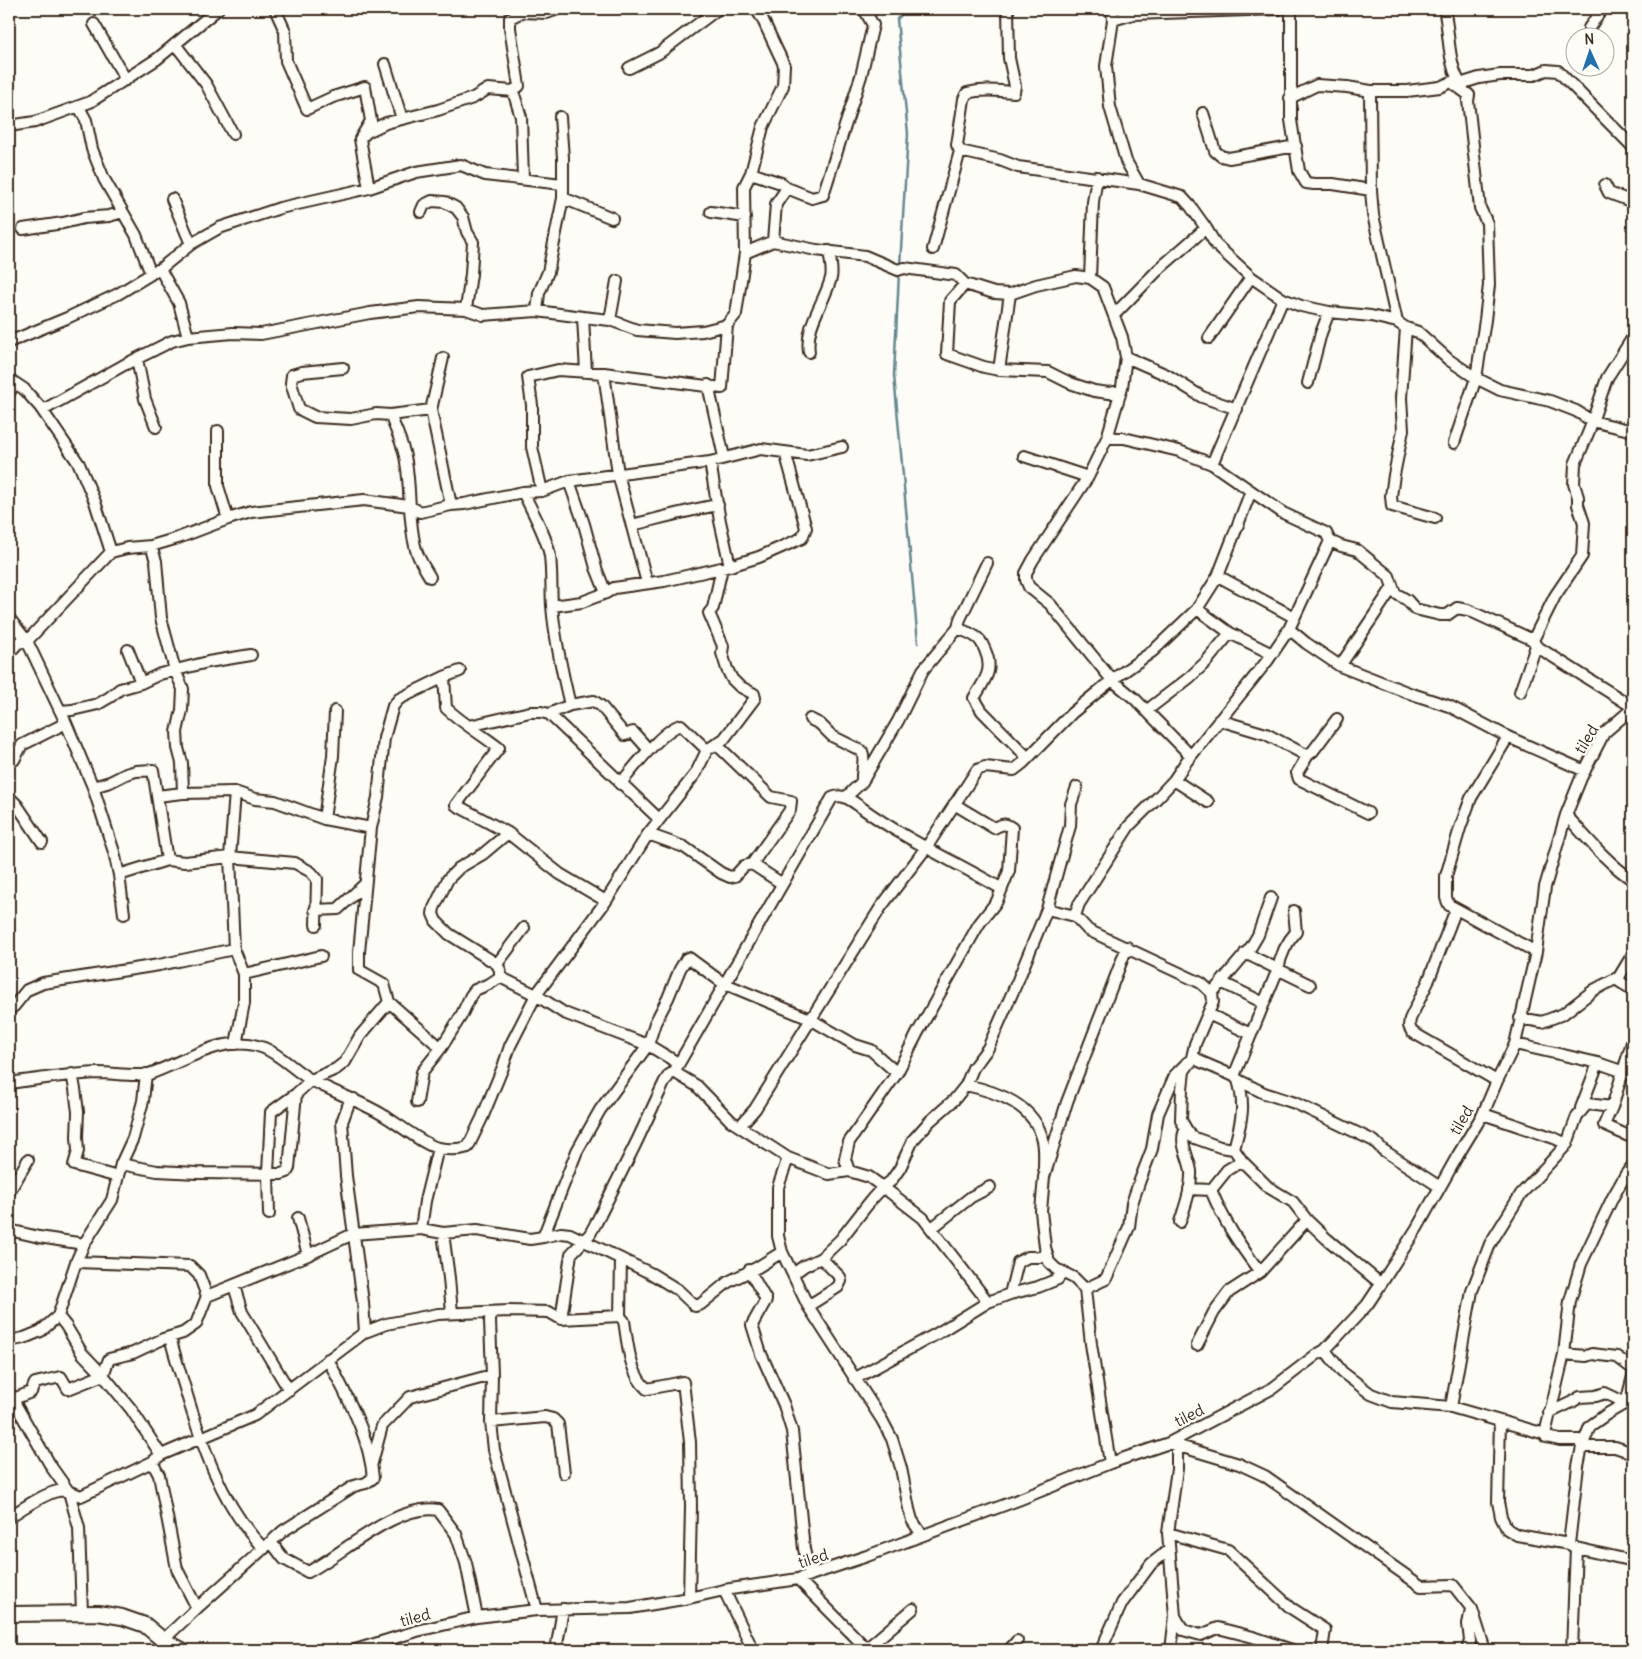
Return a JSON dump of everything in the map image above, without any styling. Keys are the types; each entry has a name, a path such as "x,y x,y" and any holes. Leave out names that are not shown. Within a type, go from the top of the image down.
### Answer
{"main road":[{"path":"9,1614 98,1613 122,1617 145,1625 163,1640 182,1650"}],"street":[{"path":"9,126 35,122 78,107 96,98 157,59 218,9"},
{"path":"275,9 284,31 286,62 307,109 332,97 365,87 371,121 360,139 370,188"},
{"path":"360,139 367,132 386,123 456,104 473,98 488,89 513,91 519,86 510,18 522,10 547,14 558,9"},
{"path":"628,68 659,53 718,9"},
{"path":"542,491 532,447 532,405 528,377 558,370 604,373 722,388 727,325 736,314 745,253 744,187 751,173 763,127 783,86 784,65 756,9"},
{"path":"751,173 781,183 787,188 812,198 823,195 861,76 873,25 864,9"},
{"path":"933,249 960,151 957,145 964,99 968,93 985,90 1014,92 1015,86 1010,58 1008,9"},
{"path":"1112,9 1113,20 1106,66 1110,107 1126,161 1139,184"},
{"path":"1113,20 1134,14 1279,9"},
{"path":"1291,9 1291,120 1299,171 1306,183 1333,184 1370,190"},
{"path":"1444,9 1453,65 1460,84 1469,95 1476,179 1480,208 1487,224 1488,242 1487,299 1476,378 1454,443"},
{"path":"1589,28 1602,9"},
{"path":"94,24 126,80"},
{"path":"175,44 206,84 233,134"},
{"path":"386,64 402,119"},
{"path":"1460,84 1479,78 1500,75 1534,75 1546,70 1558,71 1633,147"},
{"path":"1290,98 1317,85 1371,91 1407,91 1440,87 1450,82 1469,95"},
{"path":"513,91 521,118 523,178"},
{"path":"1371,91 1370,190 1373,215 1402,325 1401,398 1403,430 1394,475 1391,496 1392,506 1435,518"},
{"path":"78,107 86,120 92,149 104,179 155,272 179,303 188,337"},
{"path":"1203,114 1215,152 1220,156 1230,158 1296,146"},
{"path":"537,311 539,294 548,272 563,198 564,158 560,118"},
{"path":"960,151 1000,160 1018,167 1139,184 1182,197 1206,228 1216,245 1251,278 1283,299 1301,306 1329,312 1371,316 1402,325 1418,332 1449,360 1476,378 1500,390 1530,396 1576,410 1592,421 1633,431"},
{"path":"9,342 118,294 155,272 191,244 219,228 280,208 370,188 416,172 461,165 485,175 562,184"},
{"path":"1090,278 1093,202 1097,177"},
{"path":"1605,185 1609,192 1633,202"},
{"path":"773,241 776,204 787,188"},
{"path":"563,198 612,218"},
{"path":"172,199 191,244"},
{"path":"421,212 424,205 432,202 445,202 456,208 463,217 467,232 473,242 466,309"},
{"path":"23,229 84,218 109,216 123,212"},
{"path":"711,212 745,217"},
{"path":"1114,315 1159,269 1206,228"},
{"path":"745,253 773,241 816,250 865,256 898,270 904,268 956,275 964,284 994,293 1010,294 1036,285 1076,276 1090,278 1103,287 1122,336 1126,357 1121,391 1108,438 1088,477 1033,560 1026,574 1026,580 1029,587 1050,604 1112,680 1135,699 1190,756"},
{"path":"809,352 807,342 810,326 832,276 829,251"},
{"path":"1209,338 1251,278"},
{"path":"610,320 617,281"},
{"path":"964,284 950,301 947,354 984,367 999,370 1048,372 1070,383 1094,390 1109,393 1121,391"},
{"path":"999,370 1010,294"},
{"path":"1212,464 1283,299"},
{"path":"40,407 45,409 172,341 188,337 234,333 260,334 370,313 419,307 466,309 483,315 537,311 610,320 637,330 675,333 703,331 727,325"},
{"path":"1308,383 1321,333 1329,312"},
{"path":"583,317 586,372"},
{"path":"1520,692 1534,643 1555,596 1582,556 1584,523 1574,484 1575,464 1607,378 1633,338"},
{"path":"1126,357 1167,375 1202,397 1237,408"},
{"path":"443,358 431,410 451,505"},
{"path":"137,359 145,399 156,427"},
{"path":"343,368 302,372 292,375 291,383 299,408 315,417 351,419 376,414 390,415 431,410"},
{"path":"604,373 618,474 648,583"},
{"path":"9,394 12,381 24,389 40,407 79,464 95,502 111,552"},
{"path":"708,385 724,457"},
{"path":"390,415 406,459 410,484 409,506 415,546 420,560 430,577"},
{"path":"218,431 218,486 228,519"},
{"path":"1108,438 1124,438 1179,451 1212,464 1283,513 1326,533 1330,541 1357,550 1389,576 1395,593 1407,600 1415,609 1440,615 1446,615 1457,608 1468,610 1534,643 1633,708"},
{"path":"9,653 18,643 26,641 111,552 127,548 151,546 251,512 364,500 409,506 420,512 523,492 542,491 568,481 710,462 761,448 807,455 842,447"},
{"path":"552,606 582,602 614,588 726,567 760,557 802,538 806,528 785,452"},
{"path":"1024,456 1088,477"},
{"path":"9,1084 72,1074 146,1074 226,1044 251,1044 266,1049 311,1080 384,1115 438,1148 460,1149 468,1147 496,1084 510,1046 536,995 606,901 648,834 696,773 711,747 724,739 753,702 755,696 739,686 732,679 727,669 722,653 723,646 709,613 713,608 726,567 710,462"},
{"path":"568,481 584,524 596,568 606,592"},
{"path":"740,1126 755,1110 881,907 926,848 978,770 985,767 1014,770 1072,713 1112,680 1153,651 1197,609 1218,576 1251,490"},
{"path":"523,492 539,525 550,555 552,606 562,673 570,705"},
{"path":"632,524 718,505"},
{"path":"1075,916 1079,904 1129,826 1174,780 1190,756 1272,654 1289,629 1330,541"},
{"path":"151,546 156,561 161,618 175,670 183,689 182,710 177,732 178,748 182,763 183,793"},
{"path":"846,797 862,782 898,722 923,670 958,628 960,619 987,563"},
{"path":"1218,576 1294,617"},
{"path":"1340,666 1392,587"},
{"path":"1197,609 1230,633 1272,654"},
{"path":"9,618 26,641 61,711 93,787 114,852 124,914"},
{"path":"958,628 976,636 984,647 990,663 985,679 974,698 982,711 1028,758"},
{"path":"1289,629 1306,644 1340,666 1409,693 1449,706 1508,737 1585,770"},
{"path":"1146,711 1189,678 1206,662 1230,633"},
{"path":"128,650 141,683"},
{"path":"61,711 98,704 120,689 141,683 160,674 208,662 252,656"},
{"path":"441,1048 389,1002 384,984 359,970 359,940 371,828 378,797 384,738 393,706 399,699 460,671"},
{"path":"444,677 446,708 459,721 499,748 456,805 508,833 560,874 606,901"},
{"path":"469,726 530,712 549,714 570,705 594,701 601,706 625,735 633,732 649,750"},
{"name":"tiled","path":"355,1650 417,1632 477,1618 537,1610 630,1608 724,1590 798,1579 1018,1500 1110,1463 1173,1444 1273,1388 1316,1354 1325,1350 1367,1305 1417,1228 1483,1114 1514,1044 1536,952 1545,887 1566,815 1585,770 1604,733 1633,708"},
{"path":"324,819 333,756 335,711"},
{"path":"549,714 620,784 659,819"},
{"path":"810,719 820,724 832,736 862,751 864,757 861,771 862,782"},
{"path":"1336,719 1308,755 1297,773 1299,779 1368,813"},
{"path":"1219,720 1266,734 1308,755"},
{"path":"9,763 14,760 22,746 66,723"},
{"path":"620,784 649,750 675,726 681,726 711,747 771,797 791,801 790,810 752,864 744,866 735,876 730,877 721,874 684,847 648,834"},
{"path":"1508,737 1471,798 1446,876 1446,898 1449,905 1536,952"},
{"path":"93,787 136,771 153,770 167,860"},
{"path":"1174,780 1208,802"},
{"path":"769,1259 791,1270 821,1258 840,1240 883,1187 891,1181 900,1168 913,1140 930,1121 954,1100 966,1085 973,1068 988,1048 1046,910 1070,826 1071,804 1077,787"},
{"path":"235,792 230,857 234,949 244,974 244,1003 236,1044"},
{"path":"157,796 183,793 235,792 256,799 275,801 324,819 371,828"},
{"path":"560,1319 571,1254 586,1238 636,1143 664,1083 676,1067 832,798 836,796 846,797 874,817 926,848 1002,889"},
{"path":"9,797 17,805 42,842"},
{"path":"847,1166 849,1142 897,1073 979,924 997,901 1008,871 1012,828 1007,824 1003,824 994,828 954,804"},
{"path":"1566,815 1588,840 1633,880"},
{"path":"498,964 450,934 436,922 433,914 448,879 459,868 483,854 508,833"},
{"path":"119,875 167,860 185,862 230,857 295,863 311,872 317,879 316,925"},
{"path":"752,864 782,884"},
{"path":"315,910 338,909 366,884"},
{"path":"1212,993 1251,947 1258,935 1271,898"},
{"path":"1456,908 1428,982 1410,1019 1409,1026 1412,1032 1497,1081"},
{"path":"1046,910 1075,916 1088,930 1201,983 1212,993 1213,1002 1195,1044 1192,1059 1184,1071 1181,1120 1186,1129 1192,1136 1220,1147 1234,1149 1242,1161 1268,1187 1293,1202 1308,1220 1381,1284"},
{"path":"1234,1149 1243,1109 1243,1095 1236,1078 1251,1034 1278,969 1281,956 1287,942 1296,932 1294,911"},
{"path":"500,977 498,964 524,928"},
{"path":"1044,1177 1067,1102 1127,947"},
{"path":"9,1010 27,990 43,983 159,965 234,949"},
{"path":"1245,953 1310,985"},
{"path":"1520,1018 1542,1022 1563,1014 1594,990 1619,977 1633,954"},
{"path":"244,974 321,956"},
{"path":"544,1238 577,1151 600,1110 648,1045 655,1023 686,959 689,958 724,984 810,1019 856,1046 871,1050 897,1073"},
{"path":"500,977 536,995 564,1013 648,1045 697,1086 731,1121 788,1158 829,1174 847,1166"},
{"path":"417,1102 422,1072 441,1048 462,1016 471,995 475,990 500,977"},
{"path":"1619,977 1620,982 1633,990"},
{"path":"1221,982 1264,1003"},
{"path":"269,1214 268,1173 271,1112 296,1094 311,1080 345,1062 360,1036 389,1002"},
{"path":"1208,1014 1251,1034"},
{"path":"1633,1039 1612,1107 1604,1125 1633,1138"},
{"path":"1514,1044 1598,1063 1633,1075"},
{"path":"1192,1059 1236,1078 1264,1093 1295,1103 1374,1141 1383,1150 1440,1187"},
{"path":"1085,1289 1106,1279 1129,1227 1132,1203 1152,1149 1158,1114 1175,1074 1192,1059"},
{"path":"1451,1407 1472,1290 1490,1244 1521,1194 1567,1144 1598,1063"},
{"path":"72,1074 78,1112 78,1151 74,1164 118,1177"},
{"path":"9,1341 24,1338 41,1331 58,1316 84,1244 112,1200 121,1164 133,1138 143,1101 146,1074"},
{"path":"966,1085 1004,1097 1025,1109 1043,1141 1044,1177 1041,1211 1045,1247 1049,1262 1056,1269 1074,1278 1085,1289 1091,1344 1110,1463"},
{"path":"121,1164 157,1171 197,1173 281,1174 287,1172 289,1168 296,1094"},
{"path":"354,1099 349,1103 342,1122 346,1176 363,1302 365,1332"},
{"path":"1577,1116 1588,1104 1612,1107"},
{"path":"1483,1114 1567,1144"},
{"path":"1180,1222 1189,1189 1191,1172 1183,1142 1183,1134 1186,1129"},
{"path":"421,1229 424,1201 438,1148"},
{"path":"788,1158 778,1187 778,1236 782,1252 808,1306 882,1420 892,1439 901,1468 912,1520 922,1535"},
{"path":"9,1192 28,1160"},
{"path":"1210,1190 1227,1170 1242,1161"},
{"path":"847,1166 869,1177 923,1218 988,1302"},
{"path":"1544,1434 1564,1354 1570,1301 1582,1264 1613,1197 1626,1174 1633,1166"},
{"path":"932,1228 971,1197 990,1187"},
{"path":"1189,1189 1210,1190"},
{"path":"1210,1190 1220,1213 1235,1239 1260,1272"},
{"path":"298,1218 308,1255"},
{"path":"1197,1345 1214,1312 1222,1301 1230,1292 1260,1272 1308,1220"},
{"path":"207,1296 308,1255 353,1234 421,1229 443,1233 478,1230 530,1239 544,1238 562,1233 570,1234 586,1238 597,1246 678,1290 695,1306 728,1282 782,1252"},
{"path":"9,1230 84,1244"},
{"path":"443,1233 452,1313"},
{"path":"1010,1294 1018,1262 1028,1257 1048,1257"},
{"path":"808,1306 838,1287 841,1282 840,1277 821,1258"},
{"path":"621,1259 620,1316 624,1321 634,1373 639,1382 647,1389 683,1382 690,1442 689,1598"},
{"path":"14,1403 16,1398 32,1392 35,1383 61,1377 68,1389 103,1375 109,1359 133,1354 183,1333 196,1324 207,1296 199,1275 190,1266 76,1262"},
{"path":"748,1270 766,1300 752,1325 755,1339 784,1405 792,1431 804,1549 810,1575"},
{"path":"854,1379 938,1333 988,1302 1058,1280 1061,1271"},
{"path":"234,1286 242,1312 289,1390"},
{"path":"549,1312 563,1303"},
{"path":"492,1312 490,1321 491,1422 494,1450 537,1610"},
{"path":"9,1517 47,1495 58,1491 70,1492 81,1496 152,1462 161,1455 255,1415 365,1332 386,1324 452,1313 549,1312 560,1319 620,1316"},
{"path":"58,1316 82,1353 131,1409 161,1455"},
{"path":"170,1337 200,1438 230,1505 255,1540 308,1572 388,1521 416,1512 430,1509 438,1510 456,1534 466,1563 477,1618"},
{"path":"1325,1350 1342,1372 1371,1394 1392,1402 1451,1407 1544,1434 1546,1437 1560,1440 1579,1440 1582,1447"},
{"path":"1564,1354 1586,1356 1592,1354 1617,1357 1633,1369"},
{"path":"163,1640 196,1608 283,1532 354,1486 366,1483 373,1478 372,1464 362,1427 328,1359"},
{"path":"372,1464 382,1426 410,1397 492,1375"},
{"path":"1626,1403 1633,1376"},
{"path":"9,1393 52,1468 70,1492 79,1528 82,1613"},
{"path":"1549,1413 1580,1397 1596,1396 1605,1393 1626,1403"},
{"path":"1572,1650 1572,1546 1578,1466 1582,1447 1590,1426 1626,1403"},
{"path":"491,1422 545,1417 552,1419 558,1424 564,1473"},
{"path":"1500,1421 1498,1502 1501,1517 1507,1529 1517,1535 1633,1561"},
{"path":"1171,1650 1175,1616 1168,1534 1176,1469 1173,1444 1239,1464 1264,1476 1421,1586 1453,1585 1472,1609 1485,1650"},
{"path":"1582,1447 1616,1447 1627,1451 1633,1450"},
{"path":"152,1462 159,1475 177,1569 196,1608"},
{"path":"1168,1534 1228,1550 1291,1608 1325,1630 1322,1650"},
{"path":"1101,1650 1122,1603 1151,1564 1169,1550"},
{"path":"798,1579 867,1650 913,1609"},
{"path":"724,1590 753,1650"},
{"path":"556,1650 563,1609"},
{"path":"1467,1650 1470,1641 1468,1624 1472,1609"},
{"path":"1175,1616 1183,1630 1201,1635 1218,1628 1292,1650"},
{"path":"1009,1650 1017,1641"}],"waterway":[{"path":"900,265 908,134 897,19 907,9"},
{"path":"899,273 894,375 918,643"}]}
